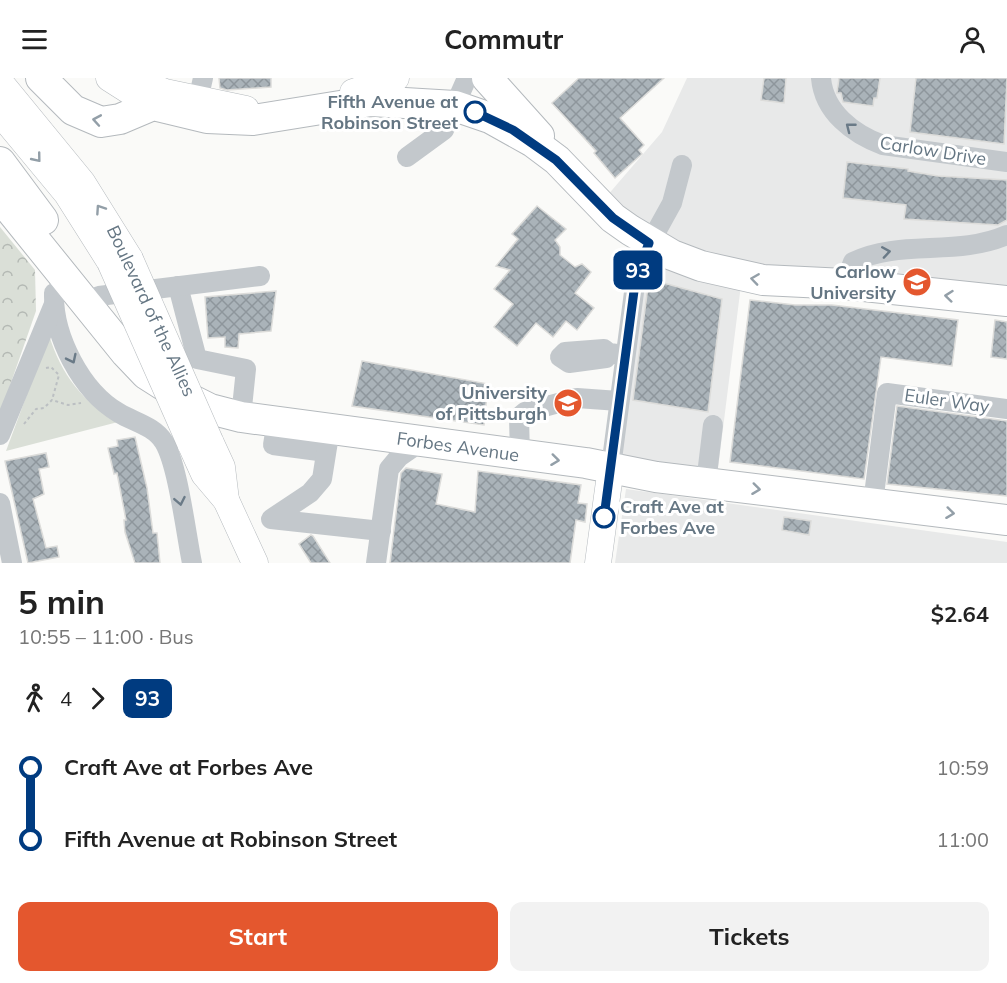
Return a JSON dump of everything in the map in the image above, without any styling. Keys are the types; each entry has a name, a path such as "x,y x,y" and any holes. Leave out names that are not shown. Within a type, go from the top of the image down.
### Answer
{"highway":[{"path":"41,78 73,110 92,119 110,121 153,105 207,118 253,120 371,101 455,106 475,112 513,130 556,160"},
{"path":"487,78 528,122 556,160 613,218 649,243 701,266 748,279 846,284 1007,302"},
{"path":"0,162 137,348 184,396"},
{"name":"Forbes Avenue","path":"0,197 137,365 157,382 210,409 241,417 277,421 328,440 367,435 422,441 611,467 706,483 1007,520"}],"main road":[{"path":"109,78 153,105"},
{"path":"131,78 165,92 200,89 239,109 261,108 353,92 403,90 426,93 455,106"},
{"path":"353,92 396,78"},
{"name":"Boulevard of the Allies","path":"0,82 82,182 120,260 200,442 222,467 225,500 255,563"},
{"name":"Boulevard of the Allies","path":"0,113 120,260"},
{"path":"598,563 611,467"}],"street":[{"path":"407,157 444,130 467,78"},
{"name":"Carlow Drive","path":"821,78 825,96 835,114 870,140 892,147 1007,162"},
{"path":"611,467 619,401 617,354 636,276 649,243 672,203 682,165"},
{"path":"846,284 853,262 865,256 888,251 971,246 1007,235"},
{"path":"99,296 260,276"},
{"path":"178,286 197,359 246,369 241,417"},
{"path":"0,435 54,298 67,350 82,379 116,412 151,429 166,444 172,462 192,563"},
{"name":"Euler Way","path":"873,503 887,393 1007,409"},
{"path":"520,456 519,417 525,411 577,398 619,401"},
{"path":"706,483 713,425"},
{"path":"367,435 389,469 391,505 381,531 376,563"},
{"path":"328,440 321,479 310,493 271,519 381,531"},
{"path":"389,469 399,457 422,441"},
{"path":"0,503 12,563"}],"path":[{"path":"20,425 34,414 34,409 44,408 52,400 59,375 51,367 41,371"},
{"path":"52,400 68,405 78,405 87,400"}],"shaded area":[{"name":"Carlow University","path":"687,78 1007,78 1007,301 741,285 716,484 611,467 641,259 600,204 662,132"},
{"path":"626,489 1007,542 1007,563 615,563"}],"green space":[{"path":"0,227 35,270 36,311 0,414"},
{"path":"49,335 60,362 75,386 94,406 118,422 6,451"}],"building":[{"path":"219,78 271,78 271,87 227,90 220,88"},
{"path":"579,78 664,78 620,118 644,145 639,150 642,154 615,178 594,153 596,151 552,103"},
{"path":"764,78 786,78 784,103 761,100"},
{"path":"839,78 880,78 877,98 874,98 873,106 843,102 841,93 837,93"},
{"path":"916,78 1007,78 1004,144 910,132"},
{"path":"847,162 908,169 908,171 938,176 1007,180 1007,220 998,225 904,219 906,205 843,198"},
{"path":"537,206 566,229 555,240 560,247 560,255 575,267 582,264 591,272 575,293 594,308 577,330 566,321 553,337 536,323 517,346 494,327 513,304 494,289 510,270 496,266 518,239 512,234"},
{"path":"649,279 722,299 708,412 633,400"},
{"path":"276,291 271,331 239,334 238,348 225,347 225,337 208,338 205,297"},
{"path":"750,300 795,305 832,305 958,320 952,366 881,357 864,479 730,462"},
{"path":"995,320 1007,322 1007,359 991,357"},
{"path":"362,361 488,384 484,425 352,406"},
{"path":"897,406 1007,421 1007,496 887,484"},
{"path":"135,437 147,488 153,533 157,533 160,563 135,563 125,532 124,520 126,520 117,473 114,474 108,448 118,446 117,440"},
{"path":"46,453 49,467 39,469 44,494 33,499 46,548 57,546 59,557 28,563 5,461"},
{"path":"406,468 442,474 436,504 475,512 478,471 581,485 578,503 587,504 585,522 576,520 570,563 390,563 401,473"},
{"path":"784,517 811,521 809,535 782,530"},
{"path":"311,535 330,563 311,563 299,544"}],"bus line":[{"name":"93","path":"475,112 533,142 556,160 613,218 649,243 636,276 604,517"}],"place":[{"name":"Fifth Avenue at Robinson Street","path":"475,112"},
{"name":"Carlow University","path":"917,282"},
{"name":"University of Pittsburgh","path":"568,403"},
{"name":"Craft Ave at Forbes Ave","path":"604,517"}]}
